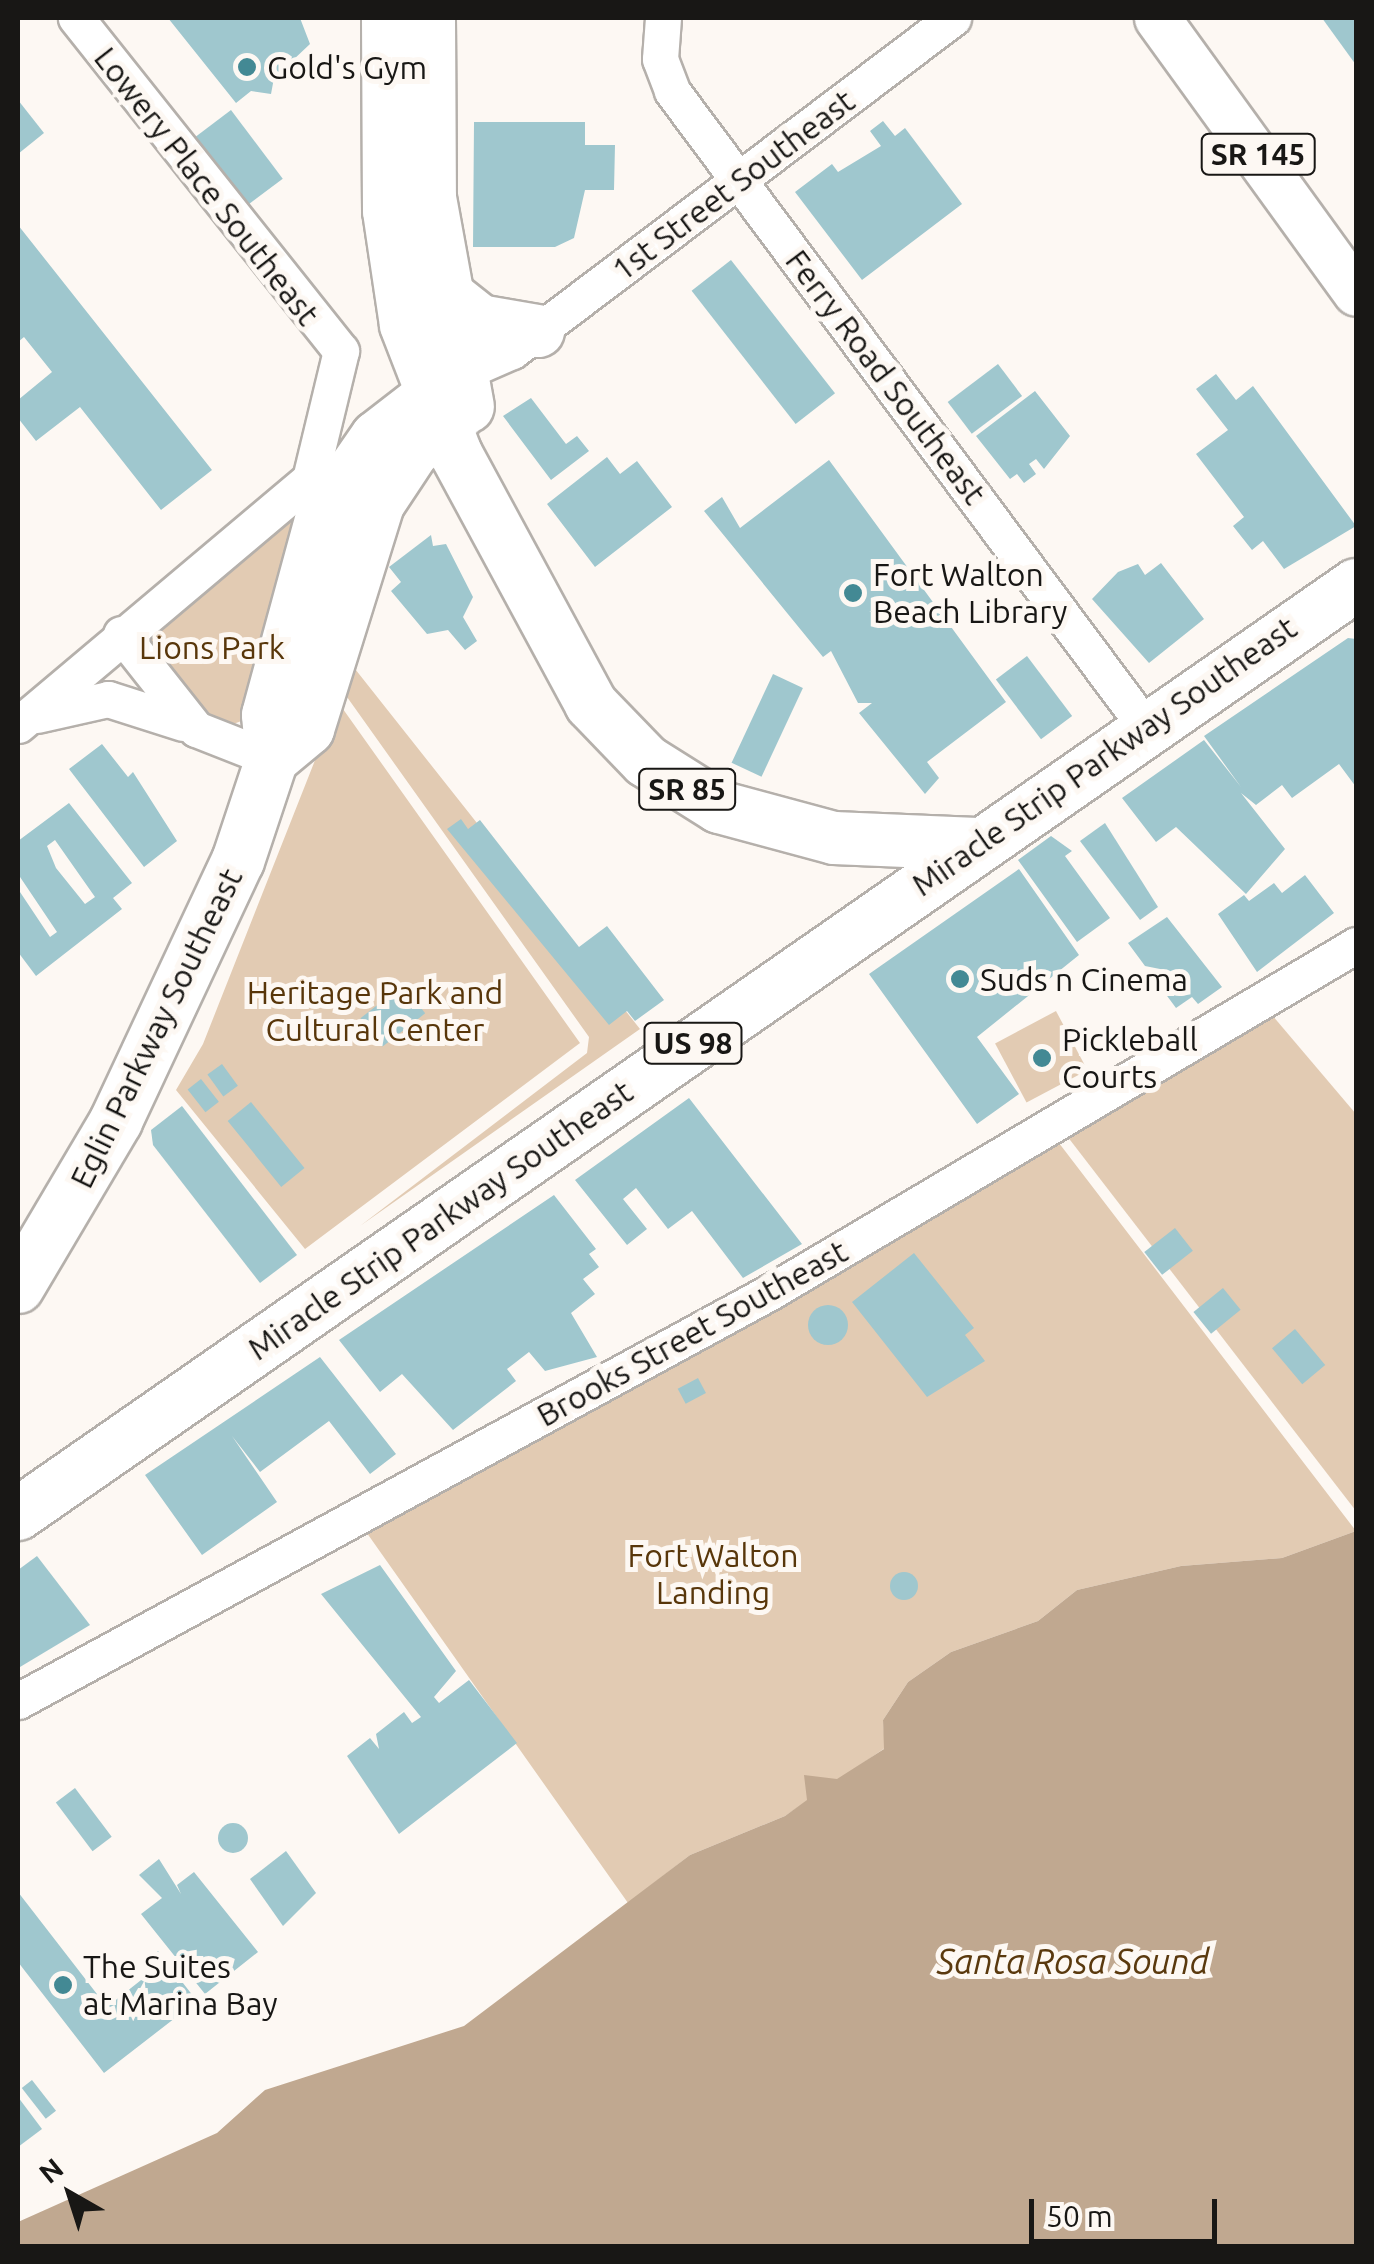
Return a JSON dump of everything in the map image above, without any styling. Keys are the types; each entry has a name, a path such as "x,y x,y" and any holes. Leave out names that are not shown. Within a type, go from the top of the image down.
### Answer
{"highway":[{"name":"SR 85","path":"388,18 389,211 406,325 450,400 491,514 591,704 683,787 790,831 977,844"},
{"name":"SR 85","path":"428,18 426,110 450,400"},
{"path":"441,290 480,321 525,341"},
{"name":"Eglin Parkway Southeast","path":"272,759 308,728 378,504 450,400"},
{"name":"Eglin Parkway Southeast","path":"18,1287 190,972 272,759 268,715 315,532 359,459 450,400"},
{"path":"378,504 399,492 436,493 491,514"},
{"name":"Miracle Strip Parkway Southeast","path":"22,1506 1144,725 1356,585"}],"main road":[{"name":"SR 145","path":"1157,18 1356,293"}],"street":[{"name":"Lowery Place Southeast","path":"76,18 340,351 310,479 121,634"},
{"name":"Ferry Road Southeast","path":"663,18 660,59 672,90 1144,725"},
{"name":"1st Street Southeast","path":"525,341 953,18"},
{"name":"Eglin Parkway Southeast","path":"450,400 525,341"},
{"path":"20,723 121,634 196,729"},
{"path":"20,723 75,700 108,699 272,759"},
{"name":"Brooks Street Southeast","path":"18,1701 785,1283 1356,945"}],"green space":[{"name":"Lions Park","path":"313,487 252,717 228,726 205,719 139,631"},
{"path":"344,655 640,1029 360,1226 587,1053 589,1037 347,697 333,697"},
{"name":"Heritage Park and Cultural Center","path":"338,702 580,1043 305,1249 176,1090 203,1044"},
{"name":"Pickleball Courts","path":"1056,1011 1087,1070 1027,1103 995,1043"},
{"path":"1272,1015 1356,1114 1356,1511 1067,1136"},
{"name":"Fort Walton Landing","path":"1049,1130 1356,1531 1282,1558 1181,1566 1077,1590 1038,1621 951,1652 908,1682 883,1720 885,1748 785,1816 690,1855 628,1903 357,1519"}],"water":[{"name":"Santa Rosa Sound","path":"1356,1531 1356,2246 18,2246 18,2222 217,2133 265,2090 464,2026 690,1855 785,1816 807,1800 804,1775 837,1779 884,1749 883,1720 908,1682 951,1652 1038,1621 1077,1590 1181,1566 1282,1558"}],"building":[{"name":"Gold's Gym","path":"168,18 300,18 310,44 274,78 271,94 251,91 236,103"},
{"path":"1322,18 1356,18 1356,65"},
{"path":"18,100 44,133 18,154"},
{"path":"231,110 283,179 244,208 193,139"},
{"path":"883,121 895,136 905,128 962,204 862,280 795,192 832,164 838,172 881,146 870,131"},
{"path":"474,122 585,122 585,145 615,145 614,190 585,190 574,238 555,247 473,247"},
{"path":"18,225 212,470 161,510 80,407 36,441 18,418 18,400 52,372 24,337 18,342"},
{"path":"731,260 835,393 796,424 692,291"},
{"path":"998,364 1022,396 972,434 948,402"},
{"path":"1216,374 1236,400 1253,386 1356,526 1284,569 1263,541 1252,550 1233,526 1244,517 1196,454 1228,430 1196,389"},
{"path":"1035,391 1070,436 1044,469 1036,459 1029,464 1036,474 1024,483 1017,474 1010,479 976,436"},
{"path":"531,398 566,444 577,436 589,451 551,480 503,416"},
{"path":"607,457 620,474 637,461 672,507 595,567 547,504"},
{"name":"Fort Walton Beach Library","path":"829,460 1006,702 927,762 939,778 925,794 859,713 872,703 858,703 831,651 823,657 704,511 722,497 740,528"},
{"path":"431,535 433,546 446,544 473,597 463,617 477,641 465,650 448,630 427,634 391,591 401,582 389,567"},
{"path":"1161,563 1204,619 1149,663 1092,599 1118,572 1138,564 1145,575"},
{"path":"1348,638 1356,639 1356,787 1339,764 1292,798 1282,785 1256,805 1241,793 1285,849 1246,894 1176,827 1156,842 1122,798 1204,740 1241,787 1204,736"},
{"path":"1027,656 1072,716 1041,739 996,679"},
{"path":"773,674 803,688 761,777 732,763"},
{"path":"102,744 128,777 133,772 177,841 144,867 69,769"},
{"path":"69,803 132,883 113,898 122,909 36,976 18,952 18,889 50,937 57,932 18,874 18,841","holes":["55,840 95,897 85,904 56,868 47,846"]},
{"path":"461,819 468,829 480,820 579,947 607,926 664,1000 635,1021 627,1011 609,1025 447,829"},
{"path":"1105,823 1158,907 1140,920 1080,841"},
{"path":"1051,836 1072,851 1065,856 1110,918 1077,942 1018,860"},
{"path":"1019,869 1079,955 977,1037 1019,1094 977,1124 869,974"},
{"path":"1305,875 1334,913 1257,972 1218,914 1244,895 1249,901 1274,883 1282,893"},
{"path":"1167,917 1222,987 1198,1004 1192,997 1176,1008 1156,981 1170,971 1145,966 1128,943"},
{"path":"403,985 425,1013 383,1047 360,1018"},
{"path":"222,1064 238,1086 223,1096 207,1075"},
{"path":"201,1079 219,1102 205,1112 188,1089"},
{"path":"689,1098 802,1244 743,1278 692,1211 668,1229 636,1188 623,1199 647,1229 627,1245 575,1180"},
{"path":"251,1102 304,1168 281,1187 228,1121"},
{"path":"182,1106 297,1255 260,1283 153,1145 151,1130"},
{"path":"554,1195 596,1249 589,1254 599,1267 583,1279 595,1294 571,1313 597,1357 545,1371 529,1352 507,1369 516,1381 453,1430 402,1374 380,1392 339,1340"},
{"path":"1175,1228 1193,1251 1162,1275 1144,1252"},
{"path":"914,1253 974,1328 965,1335 985,1361 927,1397 852,1302"},
{"path":"1223,1288 1241,1310 1211,1334 1193,1312"},
{"path":"828,1305 842,1311 848,1325 842,1339 828,1345 814,1339 808,1325 814,1311"},
{"path":"1295,1329 1325,1365 1302,1384 1272,1348"},
{"path":"320,1357 396,1454 370,1474 329,1421 260,1472 232,1436 277,1502 202,1555 145,1475"},
{"path":"698,1378 706,1393 686,1404 678,1389"},
{"path":"37,1556 90,1625 20,1667 18,1570"},
{"path":"380,1565 456,1671 434,1697 439,1703 469,1680 517,1743 399,1834 347,1756 370,1738 379,1749 376,1734 404,1712 412,1723 421,1717 321,1594"},
{"path":"904,1572 914,1576 918,1586 914,1596 904,1600 894,1596 890,1586 894,1576"},
{"path":"75,1788 112,1837 93,1851 56,1802"},
{"path":"233,1823 247,1832 248,1838 239,1852 233,1853 219,1844 218,1838 227,1824"},
{"path":"286,1851 316,1893 283,1926 250,1879"},
{"path":"159,1859 181,1894 177,1885 194,1872 258,1952 205,1994 141,1914 162,1898 139,1875"},
{"name":"The Suites at Marina Bay","path":"18,1892 107,2007 155,1969 148,1959 158,1951 197,2001 104,2073 18,1962"},
{"path":"32,2080 56,2111 46,2119 22,2088"},
{"path":"18,2097 42,2129 18,2147"}],"place":[{"name":"Gold's Gym","path":"247,67"},
{"name":"Fort Walton Beach Library","path":"853,593"},
{"name":"Suds n Cinema","path":"960,979"},
{"name":"Pickleball Courts","path":"1042,1058"},
{"name":"The Suites at Marina Bay","path":"63,1985"}]}
